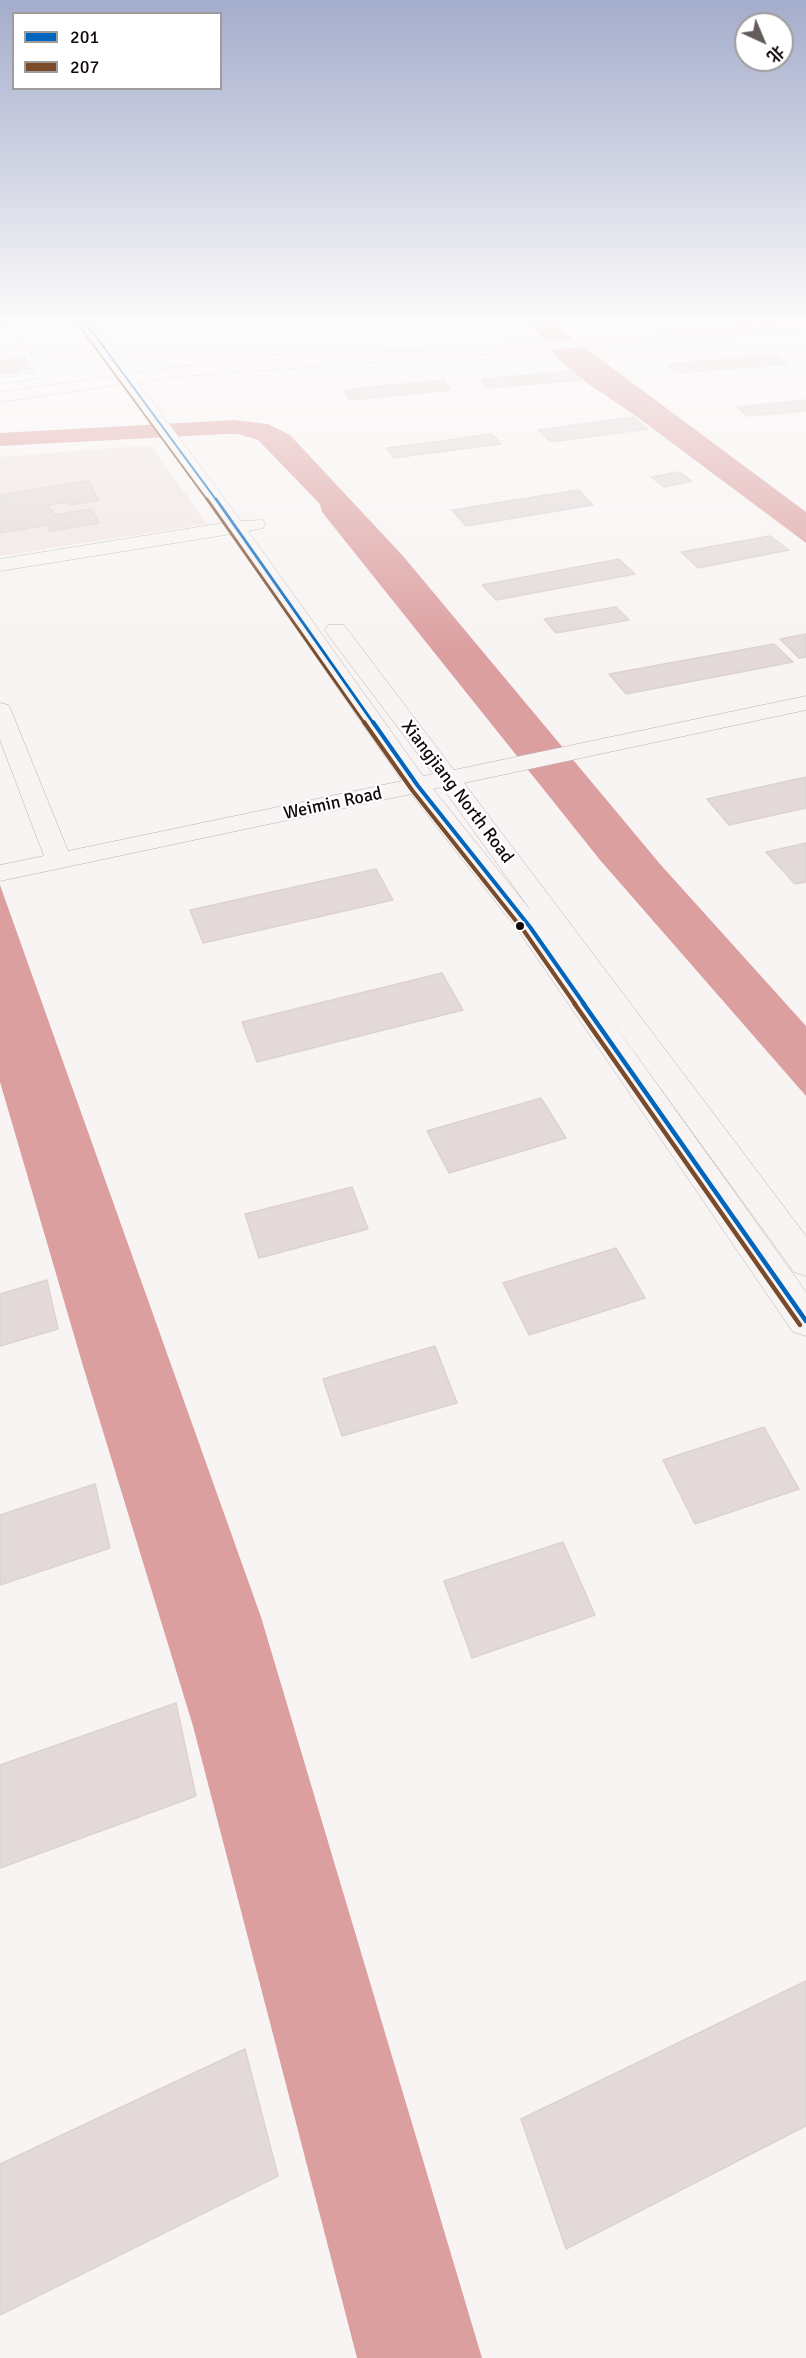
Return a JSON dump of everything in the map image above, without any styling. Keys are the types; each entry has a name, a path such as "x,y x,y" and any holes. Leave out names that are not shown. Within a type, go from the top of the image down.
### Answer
{"street":[{"name":"Xiangjiang North Road","path":"176,433 247,526 448,778 806,1263"},
{"name":"Xiangjiang North Road","path":"247,526 418,786 530,927 806,1321"},
{"path":"0,565 247,526"},
{"name":"Weimin Road","path":"5,872 806,703"},
{"path":"0,710 59,861"}],"shaded area":[{"path":"0,433 286,433 290,435 403,556 660,864 806,1026 806,1096 600,860 322,512 320,504 258,440 238,434 225,434 0,446"},
{"path":"659,433 700,433 806,512 806,543"},
{"path":"150,445 207,524 0,556 0,457"},
{"path":"0,885 261,1617 482,2358 357,2358 193,1726 83,1366 0,1082"}],"building":[{"path":"541,433 618,433 551,442"},
{"path":"492,434 501,444 394,458 387,448"},
{"path":"679,472 692,481 664,487 651,477"},
{"path":"88,481 99,500 70,505 68,502 48,505 54,515 91,509 99,523 50,531 47,525 0,533 0,495"},
{"path":"578,490 593,505 466,526 452,510"},
{"path":"770,536 789,550 698,568 681,552"},
{"path":"619,559 635,574 496,600 482,585"},
{"path":"616,607 629,620 556,633 544,619"},
{"path":"806,634 806,657 799,658 780,639"},
{"path":"774,644 793,662 626,694 609,674"},
{"path":"806,777 806,808 729,825 707,799"},
{"path":"806,843 806,882 795,884 766,852"},
{"path":"376,869 393,900 203,943 190,910"},
{"path":"442,973 463,1010 257,1062 242,1022"},
{"path":"541,1098 566,1138 449,1173 427,1131"},
{"path":"352,1187 368,1229 259,1258 245,1214"},
{"path":"616,1248 645,1298 529,1335 503,1283"},
{"path":"47,1280 58,1329 0,1346 0,1294"},
{"path":"435,1346 457,1403 342,1436 323,1379"},
{"path":"764,1427 799,1489 695,1524 663,1460"},
{"path":"95,1484 110,1548 0,1585 0,1515"},
{"path":"563,1542 595,1615 472,1658 444,1581"},
{"path":"176,1703 196,1796 0,1868 0,1765"},
{"path":"806,1981 806,2126 566,2249 521,2119"},
{"path":"245,2049 278,2176 0,2315 0,2164"}],"transit line":[{"name":"207","path":"159,433 412,790 524,931 800,1325"},
{"name":"201","path":"168,433 418,786 530,927 806,1321"}]}
